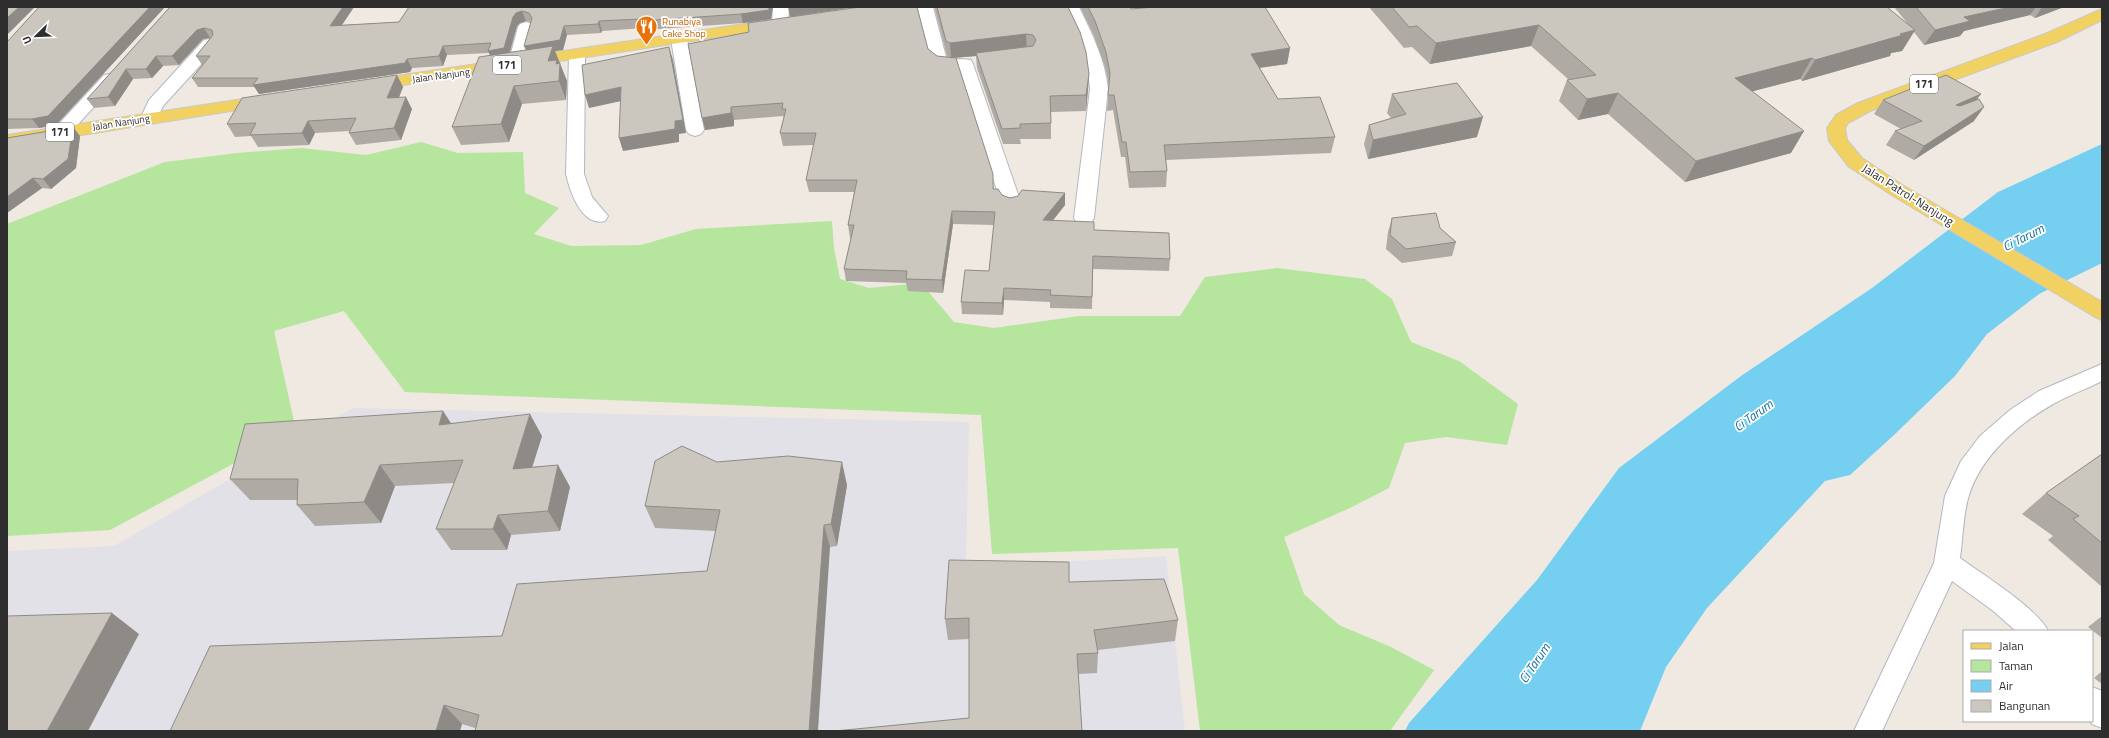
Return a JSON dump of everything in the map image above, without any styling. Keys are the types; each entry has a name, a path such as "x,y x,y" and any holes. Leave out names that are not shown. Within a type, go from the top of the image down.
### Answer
{"main road":[{"name":"Jalan Patrol-Nanjung","path":"2102,14 2051,38 1864,107 1842,119 1836,128 1838,140 1855,162 1897,190 2102,312"},
{"name":"Jalan Nanjung","path":"354,87 679,39 785,17"},
{"name":"Jalan Nanjung","path":"8,141 150,117 286,97"}],"street":[{"path":"925,7 938,60 949,65 973,63 1011,203"},
{"path":"1070,7 1090,46 1099,73 1100,88 1084,218"},
{"path":"516,64 526,26"},
{"path":"679,39 695,130"},
{"path":"150,117 155,104 210,44"},
{"path":"577,55 574,174 579,192 588,206 598,216"},
{"path":"62,131 121,66"},
{"path":"1868,731 1947,562 1957,496 1969,468 1988,443 2018,416 2047,397 2102,372"},
{"path":"1947,562 2001,602 2034,630"},
{"path":"2093,702 2102,715"}],"shaded area":[{"path":"353,408 969,422 966,567 1166,556 1185,731 7,731 7,551 114,546"}],"green space":[{"path":"421,142 458,153 523,152 525,193 559,208 534,234 571,246 641,245 696,229 832,221 834,248 840,279 869,288 921,283 954,322 994,328 1079,316 1180,316 1205,277 1277,268 1365,279 1392,299 1411,342 1459,361 1518,404 1507,445 1446,437 1405,443 1389,488 1350,508 1284,537 1304,594 1339,625 1391,647 1434,670 1390,731 1200,731 1178,548 992,554 981,415 405,392 344,311 274,331 296,430 110,530 7,536 7,224 165,162 237,153 301,148 366,155"}],"water":[{"name":"Ci Tarum","path":"2102,144 2102,263 2039,294 1987,334 1955,376 1850,475 1825,481 1707,608 1666,667 1640,731 1405,731 1409,723 1537,580 1619,468 1741,376 1872,288 1998,192"}],"building":[{"path":"7,7 19,7 7,18"},
{"path":"39,7 150,7 48,116 32,119 7,119 7,42"},
{"path":"170,7 343,7 330,26 399,22 409,7 769,7 769,10 741,14 642,21 641,19 599,21 598,24 564,26 560,40 524,46 532,18 529,13 522,11 516,13 513,17 504,48 488,51 491,43 443,46 439,56 407,59 405,63 253,85 258,78 192,78 210,56 196,56 213,35 212,30 204,28 197,30 172,56 156,56 146,69 126,69 108,97 87,99"},
{"path":"860,7 917,7 928,49 937,56 956,58 993,174 993,189 998,189 1002,195 1010,198 1018,196 1022,190 1065,193 1043,220 1094,222 1094,230 1169,233 1170,259 1093,256 1092,297 1050,295 1051,290 1004,288 1002,303 961,302 965,270 989,271 995,212 952,211 942,280 906,279 907,271 844,269 854,225 848,225 857,180 806,180 816,133 780,133 786,109 782,109 783,103 731,107 731,113 702,118 688,44 749,32 748,23"},
{"path":"937,7 1068,7 1080,32 1086,52 1089,74 1086,95 1050,96 1051,123 1020,124 1020,128 1002,129 976,53 1033,46 1036,40 1033,35 1026,34 950,43 946,41"},
{"path":"1088,7 1130,7 1131,9 1154,7 1265,7 1290,48 1251,54 1278,99 1320,97 1335,137 1164,145 1167,171 1130,172 1126,142 1122,142 1114,95 1108,95 1110,73 1106,52 1095,21"},
{"path":"1392,7 1887,7 1915,30 1900,34 1903,35 1815,60 1812,58 1735,78 1804,131 1696,161 1618,93 1587,99 1567,80 1596,75 1539,25 1436,43 1417,26 1409,27"},
{"path":"1916,7 2010,7 1964,17 1970,21 1935,30"},
{"path":"553,46 548,61 557,60 556,64 560,63 559,81 514,86 501,124 452,127 479,57"},
{"path":"669,47 683,120 675,121 675,129 619,138 621,87 585,95 582,65"},
{"path":"397,75 387,98 406,97 394,128 349,133 356,118 308,121 302,133 250,135 256,123 227,124 242,98"},
{"path":"1946,75 1981,94 1956,105 1960,106 1979,99 1984,107 1924,146 1895,131 1922,121 1883,100"},
{"path":"1457,83 1483,117 1373,140 1369,125 1406,114 1392,94"},
{"path":"73,127 68,159 43,179 33,178 7,197 7,138"},
{"path":"1436,213 1440,228 1456,242 1406,249 1390,235 1392,218"},
{"path":"443,411 439,425 530,414 513,469 558,465 548,511 498,515 493,529 436,529 463,460 380,465 364,502 297,505 298,479 230,479 245,424"},
{"path":"682,446 717,462 788,456 842,462 831,524 824,525 809,731 475,731 479,715 444,705 436,731 170,731 210,646 502,636 517,584 707,571 720,510 645,506 655,461"},
{"path":"2102,454 2102,543 2073,519 2079,516 2046,493"},
{"path":"949,560 1069,562 1069,582 1164,579 1178,620 1094,630 1098,653 1077,654 1082,731 835,731 969,718 969,618 945,619"},
{"path":"112,613 47,731 7,731 7,616"}],"place":[{"name":"Runabiya Cake Shop","path":"647,46"}]}
